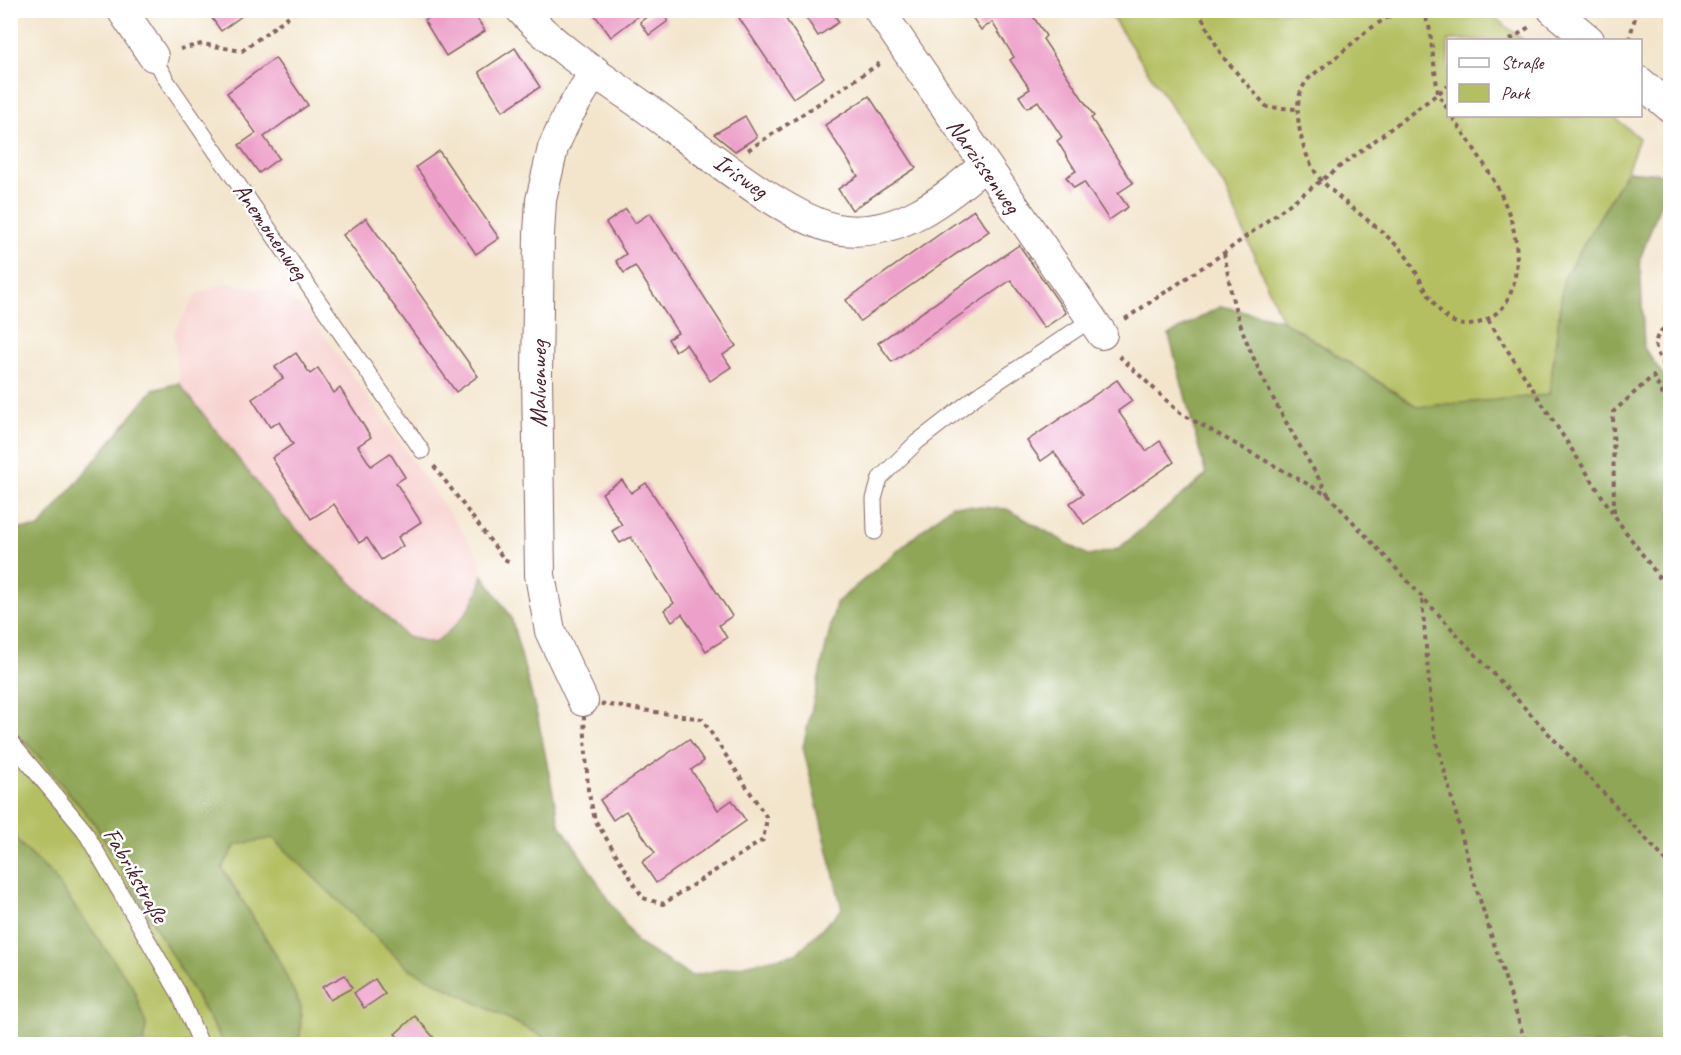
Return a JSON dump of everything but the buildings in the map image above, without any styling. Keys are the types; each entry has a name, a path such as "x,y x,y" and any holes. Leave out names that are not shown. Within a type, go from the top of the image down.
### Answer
{"street":[{"name":"Anemonenweg","path":"122,10 153,56"},
{"name":"Irisweg","path":"520,10 532,23 595,71 725,165 810,221 842,230 876,229 906,220 940,203 984,166"},
{"name":"Narzissenweg","path":"879,10 984,166 1097,327"},
{"path":"1553,10 1588,39"},
{"name":"Malvenweg","path":"583,701 550,631 540,575 537,375 542,200 553,148 568,116 595,71"},
{"path":"1642,83 1671,107"}],"lane":[{"name":"Anemonenweg","path":"153,56 173,91 422,451"},
{"path":"876,532 874,499 880,478 917,442 978,395 1097,327"},
{"name":"Fabrikstraße","path":"10,741 84,830 178,992 201,1044"}],"path":[{"path":"153,56 202,44 242,51 297,10"},
{"path":"1198,10 1222,57 1267,107 1296,109"},
{"path":"1383,10 1388,15"},
{"path":"1406,10 1388,15 1304,84 1296,109 1302,142 1321,181 1380,229 1404,253 1430,297 1447,318 1457,324 1464,324 1488,320 1504,308 1514,286 1518,260 1512,221 1496,182 1453,117"},
{"path":"1421,10 1429,25 1438,94 1447,107"},
{"path":"1629,39 1635,18 1634,10"},
{"path":"725,165 903,48"},
{"path":"1329,496 1180,413 1123,361 1097,327 1224,253 1447,88"},
{"path":"1224,253 1236,312 1254,356 1278,407 1329,496 1671,865"},
{"path":"1488,320 1620,524 1671,592"},
{"path":"1671,323 1660,330 1656,339 1655,352 1671,374"},
{"path":"1614,512 1613,412 1653,376 1671,409"},
{"path":"422,451 504,559 525,571 540,575"},
{"path":"1422,598 1432,728 1473,878 1526,1044"},
{"path":"583,701 702,720 767,818 763,840 663,904 643,898 595,820 588,790 583,701"}],"shaded area":[{"path":"225,283 281,292 310,315 478,554 483,575 479,592 457,626 434,643 407,637 282,515 179,383 174,332 197,294"}],"green space":[{"path":"1108,11 1487,11 1522,39 1447,39 1447,117 1614,117 1639,138 1627,171 1564,278 1549,395 1418,407 1282,320 1224,186"},
{"path":"1627,171 1662,174 1662,199 1640,259 1644,348 1670,385 1670,1044 558,1044 408,968 273,838 236,845 222,868 275,953 301,1007 300,1044 224,1044 95,824 28,744 11,738 10,529 39,528 153,390 179,383 282,515 407,637 434,643 443,636 459,622 471,605 483,575 511,617 538,719 559,823 637,943 691,976 796,954 842,909 803,747 836,603 952,505 1007,509 1089,556 1118,549 1206,475 1169,335 1221,306 1282,320 1418,407 1549,395 1564,278"},
{"path":"10,738 28,744 95,824 224,1044 143,1044 146,1025 53,876 18,842 11,823"},
{"path":"10,823 18,842 53,876 133,987 146,1025 143,1044 11,1044"},
{"path":"273,837 408,968 558,1044 300,1044 301,1007 275,953 222,868 236,845"}]}
